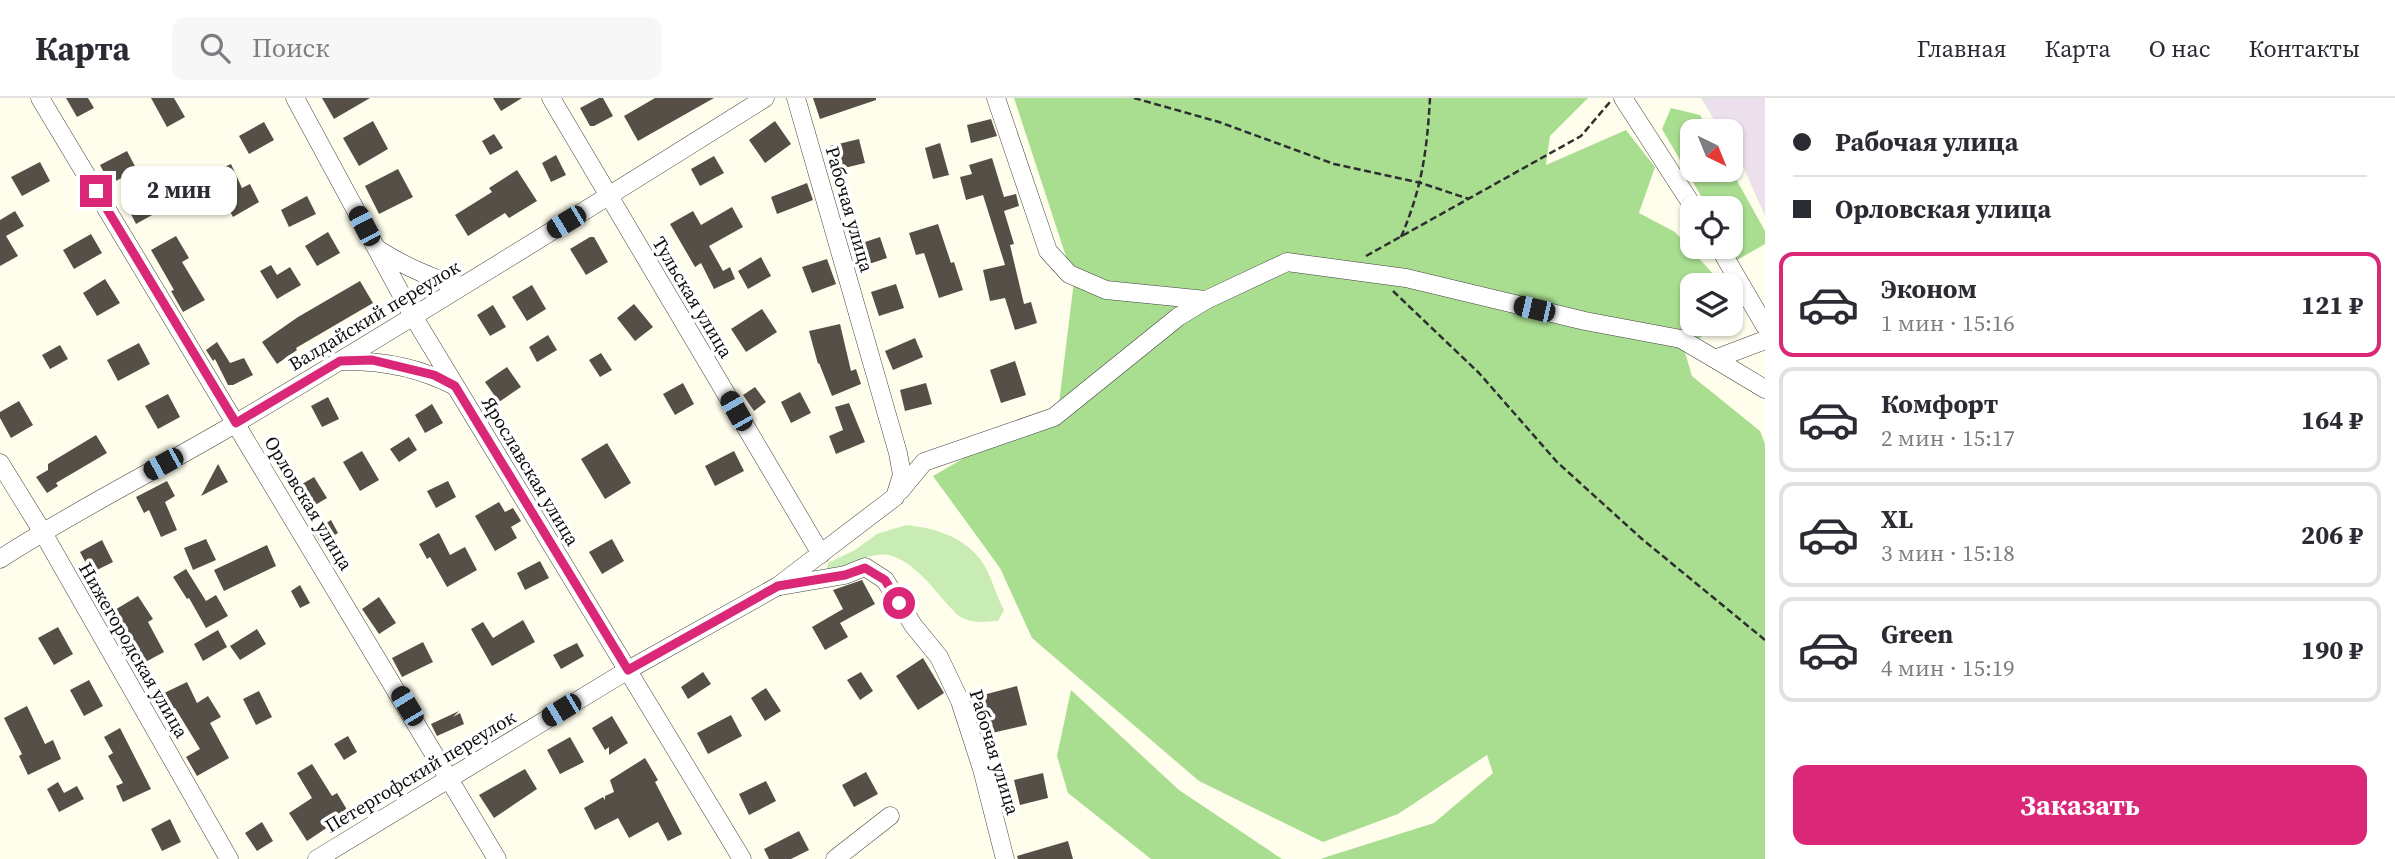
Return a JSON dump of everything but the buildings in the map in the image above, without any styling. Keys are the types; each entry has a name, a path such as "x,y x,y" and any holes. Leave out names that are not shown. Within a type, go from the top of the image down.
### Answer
{"street":[{"name":"Орловская улица","path":"40,98 498,859"},
{"name":"Ярославская улица","path":"295,98 413,316 741,859"},
{"name":"Тульская улица","path":"551,98 821,554"},
{"name":"Валдайский переулок","path":"0,559 42,531 236,423 340,361 765,98"},
{"name":"Рабочая улица","path":"796,98 898,453 902,475 895,496"},
{"path":"996,98 1048,251 1069,274 1106,290 1206,300"},
{"path":"1623,98 1686,196"},
{"path":"376,247 434,280 462,286"},
{"path":"1725,259 1765,326"},
{"name":"Петергофский переулок","path":"317,859 628,670 778,586 895,496 924,462 1054,417 1178,317 1206,300 1287,262 1406,278 1586,321 1681,339 1765,389"},
{"path":"1716,359 1765,340"},
{"path":"340,361 372,360 434,375 455,386"},
{"name":"Нижегородская улица","path":"0,463 42,531 229,859"},
{"name":"Рабочая улица","path":"778,586 845,575 865,568 885,580 913,625 939,657 960,701 982,769 1005,859"},
{"path":"835,859 890,816"}],"path":[{"path":"1134,98 1219,122 1334,164 1421,184 1469,199"},
{"path":"1401,237 1421,184 1428,142 1430,98"},
{"path":"1365,256 1581,136 1613,98"},
{"path":"1375,274 1479,373 1557,462 1642,539 1765,640"}],"shaded area":[{"path":"1701,98 1765,98 1765,216 1743,166 1743,119 1714,119"}],"green space":[{"path":"1014,98 1588,98 1550,136 1546,165 1626,130 1655,167 1639,213 1675,232 1680,238 1680,259 1700,259 1712,273 1680,273 1680,336 1702,336 1684,349 1692,376 1760,431 1765,444 1765,859 1320,859 1434,823 1493,773 1487,755 1398,814 1323,842 1199,781 1032,638 1000,568 933,476 1059,403 1074,281"},
{"path":"1671,108 1700,115 1702,119 1680,119 1680,160 1662,129"},
{"path":"1693,182 1738,182 1765,231 1765,244 1743,257 1743,196 1701,196"},
{"path":"906,525 947,534 973,551 987,571 1004,610 998,621 977,622 960,617 917,572 895,557 877,555 827,569 828,563 855,550 877,534"},
{"path":"1071,690 1179,790 1282,859 1151,859 1068,793 1057,756"}],"route":[{"path":"96,191 236,423 340,361 372,360 434,375 455,386 628,670 778,586 845,575 865,568 885,580 899,603"}]}
